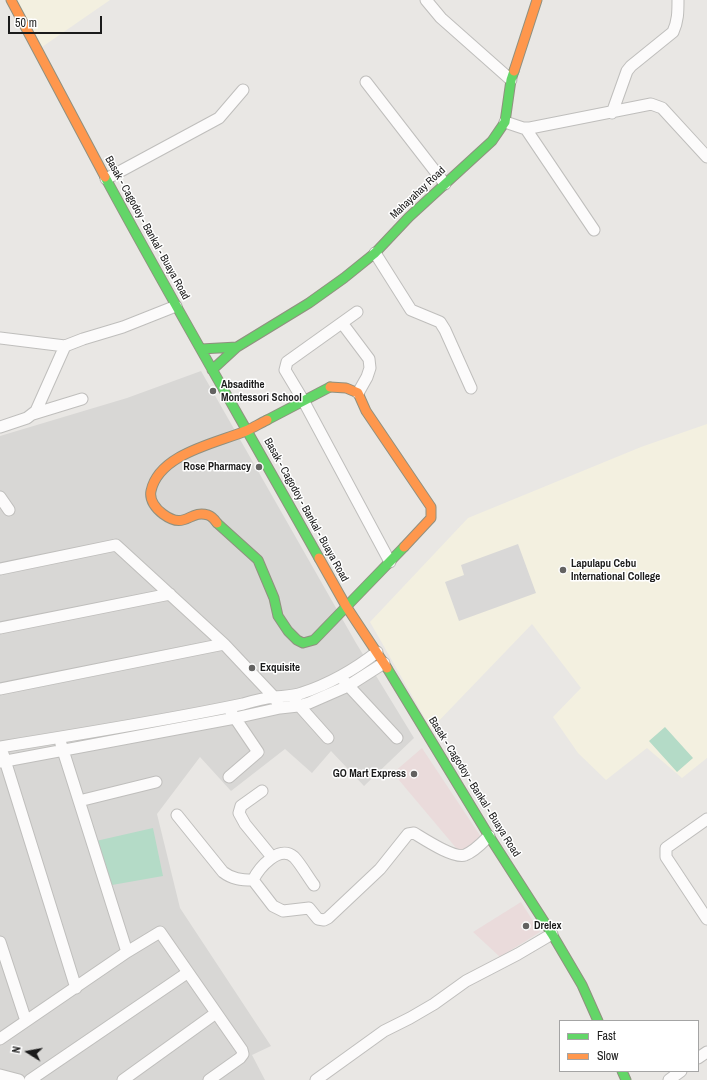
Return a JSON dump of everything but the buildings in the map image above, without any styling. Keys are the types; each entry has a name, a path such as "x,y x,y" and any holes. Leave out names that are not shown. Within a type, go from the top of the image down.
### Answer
{"street":[{"name":"Basak - Cagodoy - Bankal - Buaya Road","path":"11,0 106,179 176,306 248,430 346,606 366,634 552,934 582,985 598,1020"},
{"path":"426,0 441,18 510,80"},
{"name":"Mahayahay Road","path":"212,370 237,347 309,303 344,278 375,253 409,217 483,150 505,122 510,80 536,0"},
{"path":"612,113 627,71 631,66 673,32 677,24 678,0"},
{"path":"366,82 445,184"},
{"path":"106,179 219,118 243,90"},
{"path":"505,122 526,128 612,113 647,104 662,108 707,157"},
{"path":"526,128 594,230"},
{"path":"375,253 410,310 440,322 471,388"},
{"path":"0,338 65,346 123,327 176,306"},
{"path":"357,312 286,362 285,370 303,400 390,562"},
{"path":"342,323 369,358 370,368 358,393"},
{"path":"0,427 27,418 38,408 65,346"},
{"name":"Mahayahay Road","path":"201,349 237,347"},
{"path":"330,387 346,388 358,393 366,410 432,507 431,518 390,562 314,640 303,643 297,640 288,631 278,616 274,598 258,560 209,515 195,514 184,521 173,520 162,514 153,504 150,496 152,486 158,475 172,462 189,452 248,430 303,400 330,387"},
{"path":"33,414 82,399"},
{"path":"0,498 9,510"},
{"path":"0,569 116,545 224,644 274,697 280,708"},
{"path":"0,628 170,594"},
{"path":"0,690 224,644"},
{"path":"76,988 2,761 1,747 60,738 274,697 291,696 340,677 377,652"},
{"path":"2,761 235,718 280,708 298,706 309,703 348,686 384,663"},
{"path":"340,677 396,738"},
{"path":"291,696 298,706 328,738"},
{"path":"228,707 258,752 229,777"},
{"path":"60,738 127,952"},
{"path":"79,801 156,782"},
{"path":"262,791 241,806 239,813 245,824 272,857"},
{"path":"177,815 223,872 231,878 252,880"},
{"path":"707,819 666,848 666,858 707,919"},
{"path":"252,880 273,906 283,912 309,908 318,919 324,920 328,918 380,869 408,834 414,833 453,854 463,856 473,851 490,836"},
{"path":"252,880 261,866 272,857 282,854 293,857 314,885"},
{"path":"0,1039 127,952 160,932 187,973 242,1050 243,1054 225,1076 209,1080"},
{"path":"316,1080 384,1031 434,1004 466,981 518,954 552,934"},
{"path":"0,942 4,972 26,1021"},
{"path":"30,1080 187,973"},
{"path":"123,1080 216,1013"},
{"path":"669,1080 680,1072"},
{"path":"0,1076 19,1080"}],"shaded area":[{"path":"17,0 110,0 42,47"},
{"path":"201,371 356,643 414,738 364,786 331,751 312,773 285,749 231,791 200,757 157,814 180,908 271,1046 252,1055 265,1080 0,1080 0,436 127,398"},
{"name":"Lapulapu Cebu International College","path":"707,424 707,758 682,778 647,748 606,780 578,753 553,717 581,688 532,624 431,729 370,622 468,518 641,447"},
{"path":"518,544 536,593 459,621 445,582 464,575 461,565"},
{"path":"422,748 481,837 462,855 393,773"},
{"path":"521,902 540,932 500,957 473,932"}],"green space":[{"path":"665,727 693,758 677,772 649,741"},
{"path":"153,828 163,876 112,885 96,841"}],"traffic: fast":[{"path":"212,370 237,347 309,303 344,278 375,253 409,217 492,141 505,122 511,80 514,71"},
{"path":"105,177 319,558"},
{"path":"201,349 237,347"},
{"path":"267,420 330,387"},
{"path":"217,523 258,560 274,598 278,616 288,631 297,640 303,643 314,640 404,547"},
{"path":"387,668 489,836 552,934 582,985 598,1020"},
{"path":"622,1072 626,1080"}],"traffic: slow":[{"path":"11,0 105,177"},
{"path":"514,71 537,0"},
{"path":"330,387 346,388 358,393 366,411 431,507 431,518 404,547"},
{"path":"217,523 208,515 202,514 177,520 171,519 163,514 158,510 151,498 151,491 156,478 165,467 177,458 206,445 248,430 267,420"},
{"path":"319,558 346,606 387,668"}],"place":[{"name":"Absadithe Montessori School","path":"213,391"},
{"name":"Rose Pharmacy","path":"259,467"},
{"name":"Lapulapu Cebu International College","path":"563,570"},
{"name":"Exquisite","path":"252,668"},
{"name":"GO Mart Express","path":"414,774"},
{"name":"Drelex","path":"526,926"}]}
